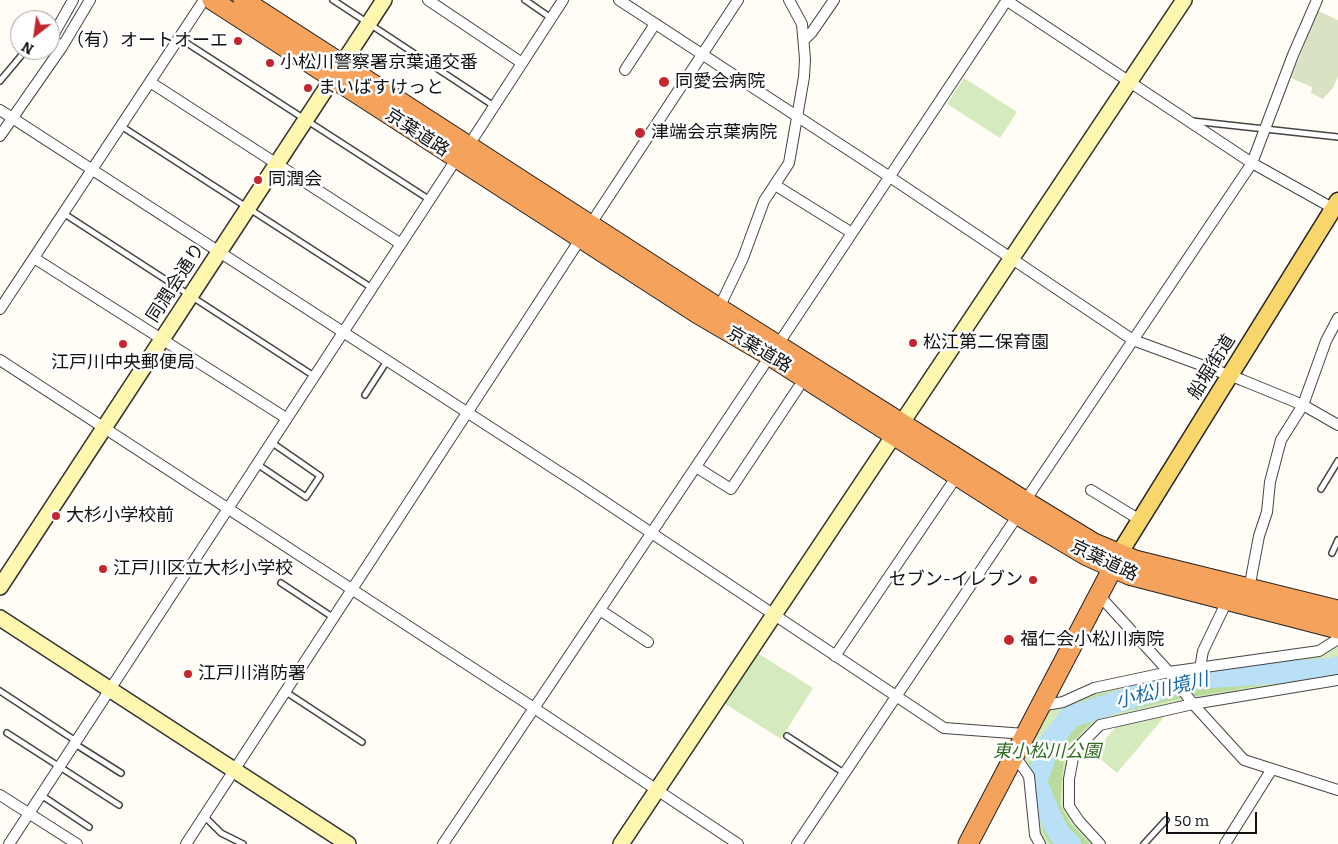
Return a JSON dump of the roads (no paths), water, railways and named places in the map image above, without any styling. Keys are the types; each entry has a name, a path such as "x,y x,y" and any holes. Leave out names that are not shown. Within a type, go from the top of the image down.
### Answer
{"highway":[{"name":"京葉道路","path":"212,0 337,71 586,232 718,308 773,351 1021,508 1087,556 1156,566 1338,610"},
{"name":"京葉道路","path":"243,0 337,71"},
{"name":"京葉道路","path":"586,232 698,314 773,351"},
{"name":"京葉道路","path":"898,430 957,476 1021,508"},
{"name":"京葉道路","path":"1116,561 1128,575 1338,629"},
{"path":"968,844 1116,561"}],"main road":[{"name":"船堀街道","path":"1116,561 1336,207"}],"street":[{"path":"60,24 73,0"},
{"path":"0,136 62,46 90,0"},
{"path":"0,310 204,0"},
{"name":"同潤会通り","path":"0,587 384,0"},
{"path":"428,0 522,63"},
{"path":"9,844 111,690 270,442 563,0"},
{"path":"620,0 890,177 1132,340 1303,405 1338,425"},
{"path":"186,844 737,0"},
{"path":"718,308 743,258 764,201 789,163 804,77 802,23 790,0"},
{"path":"804,40 812,32 834,0"},
{"path":"443,844 652,534 1007,0 1252,163 1336,207"},
{"path":"622,844 1184,0"},
{"path":"796,844 1252,163 1293,55 1317,0"},
{"path":"625,70 655,24"},
{"path":"150,82 401,244"},
{"path":"0,110 581,486 944,728 1025,734"},
{"path":"775,185 852,234"},
{"path":"34,258 286,418"},
{"path":"1249,589 1259,536 1267,512 1270,482 1281,440 1303,405 1326,341 1338,318"},
{"path":"0,360 534,708 738,844"},
{"path":"696,466 731,489 798,388"},
{"path":"835,656 957,476"},
{"path":"1091,490 1140,520"},
{"path":"1098,594 1244,760 1338,790"},
{"path":"1200,668 1203,651 1227,601"},
{"path":"600,610 648,642"},
{"path":"0,618 348,844"},
{"path":"1040,706 1062,702 1094,688 1171,675 1200,668 1319,651 1338,639"},
{"path":"1100,844 1079,821 1069,806 1070,772 1073,758 1082,743 1100,725 1191,701 1338,680"},
{"path":"1014,755 1029,776 1035,834 1040,844"},
{"path":"1225,844 1272,769"},
{"path":"0,795 76,844"}],"lane":[{"path":"333,0 494,106"},
{"path":"525,0 552,18"},
{"path":"179,38 430,200"},
{"path":"0,81 16,60"},
{"path":"1187,120 1338,137"},
{"path":"121,126 372,288"},
{"path":"63,213 314,376"},
{"path":"366,395 387,361"},
{"path":"256,464 306,497 320,476 270,442"},
{"path":"1321,489 1338,461"},
{"path":"1332,553 1338,540"},
{"path":"281,583 334,618"},
{"path":"0,691 121,773"},
{"path":"286,692 362,742"},
{"path":"7,733 118,805"},
{"path":"787,736 844,773"},
{"path":"41,796 89,827"},
{"path":"204,816 221,833 243,844"},
{"path":"1144,844 1166,820"}],"waterway":[{"name":"小松川境川","path":"1070,844 1060,835 1036,782 1050,743 1070,717 1197,678 1332,669 1338,667"}],"place":[{"name":"（有）オートオーエ","path":"238,41"},
{"name":"小松川警察署京葉通交番","path":"270,63"},
{"name":"同愛会病院","path":"664,82"},
{"name":"まいばすけっと","path":"308,88"},
{"name":"津端会京葉病院","path":"640,133"},
{"name":"同潤会","path":"258,180"},
{"name":"松江第二保育園","path":"913,343"},
{"name":"江戸川中央郵便局","path":"123,344"},
{"name":"大杉小学校前","path":"56,516"},
{"name":"江戸川区立大杉小学校","path":"103,569"},
{"name":"セブン-イレブン","path":"1033,580"},
{"name":"福仁会小松川病院","path":"1009,640"},
{"name":"江戸川消防署","path":"188,674"}],"park label":[{"name":"東小松川公園","path":"1047,752"}]}
